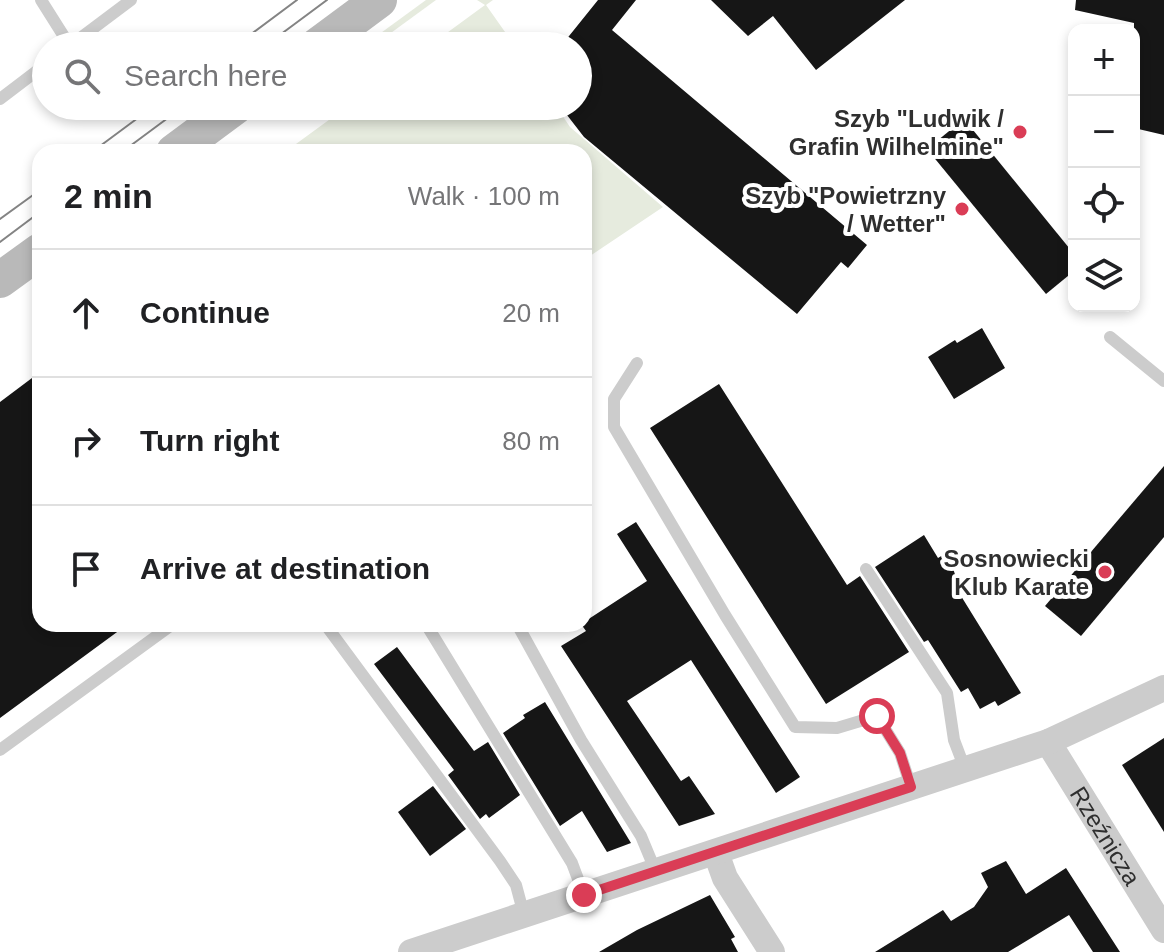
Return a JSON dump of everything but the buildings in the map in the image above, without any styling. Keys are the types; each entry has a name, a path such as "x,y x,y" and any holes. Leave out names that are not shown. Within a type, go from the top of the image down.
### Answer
{"main road":[{"path":"336,32 379,0"},
{"path":"185,144 217,120"},
{"path":"0,280 32,257"}],"street":[{"path":"411,952 1048,742 1164,688"},
{"name":"Rzeźnicza","path":"1048,742 1164,930"},
{"path":"716,853 725,878 772,952"}],"lane":[{"path":"41,0 62,32"},
{"path":"89,32 131,0"},
{"path":"0,99 32,75"},
{"path":"1110,337 1164,381"},
{"path":"637,363 614,399 614,427 795,727 837,728 877,716 900,753 911,787"},
{"path":"866,569 947,693 954,740 965,769"},
{"path":"0,750 162,632"},
{"path":"331,632 500,861 516,885 524,915"},
{"path":"431,632 572,863 584,895"},
{"path":"521,632 581,740 641,836 656,872"}],"shaded area":[{"path":"426,0 436,0 392,32 382,32"},
{"path":"477,0 493,0 486,5 505,32 448,32 485,5"},
{"path":"329,120 565,120 590,144 296,144"},
{"path":"592,146 663,207 592,255"}],"tram line":[{"path":"254,32 297,0"},
{"path":"284,32 327,0"},
{"path":"103,144 135,120"},
{"path":"133,144 165,120"},
{"path":"0,219 32,196"},
{"path":"0,242 32,218"}],"place":[{"name":"Szyb \"Ludwik / Grafin Wilhelmine\"","path":"1020,132"},
{"name":"Szyb \"Powietrzny / Wetter\"","path":"962,209"},
{"name":"Sosnowiecki Klub Karate","path":"1105,572"}],"route":[{"path":"584,895 911,787 900,753 877,716"}]}
